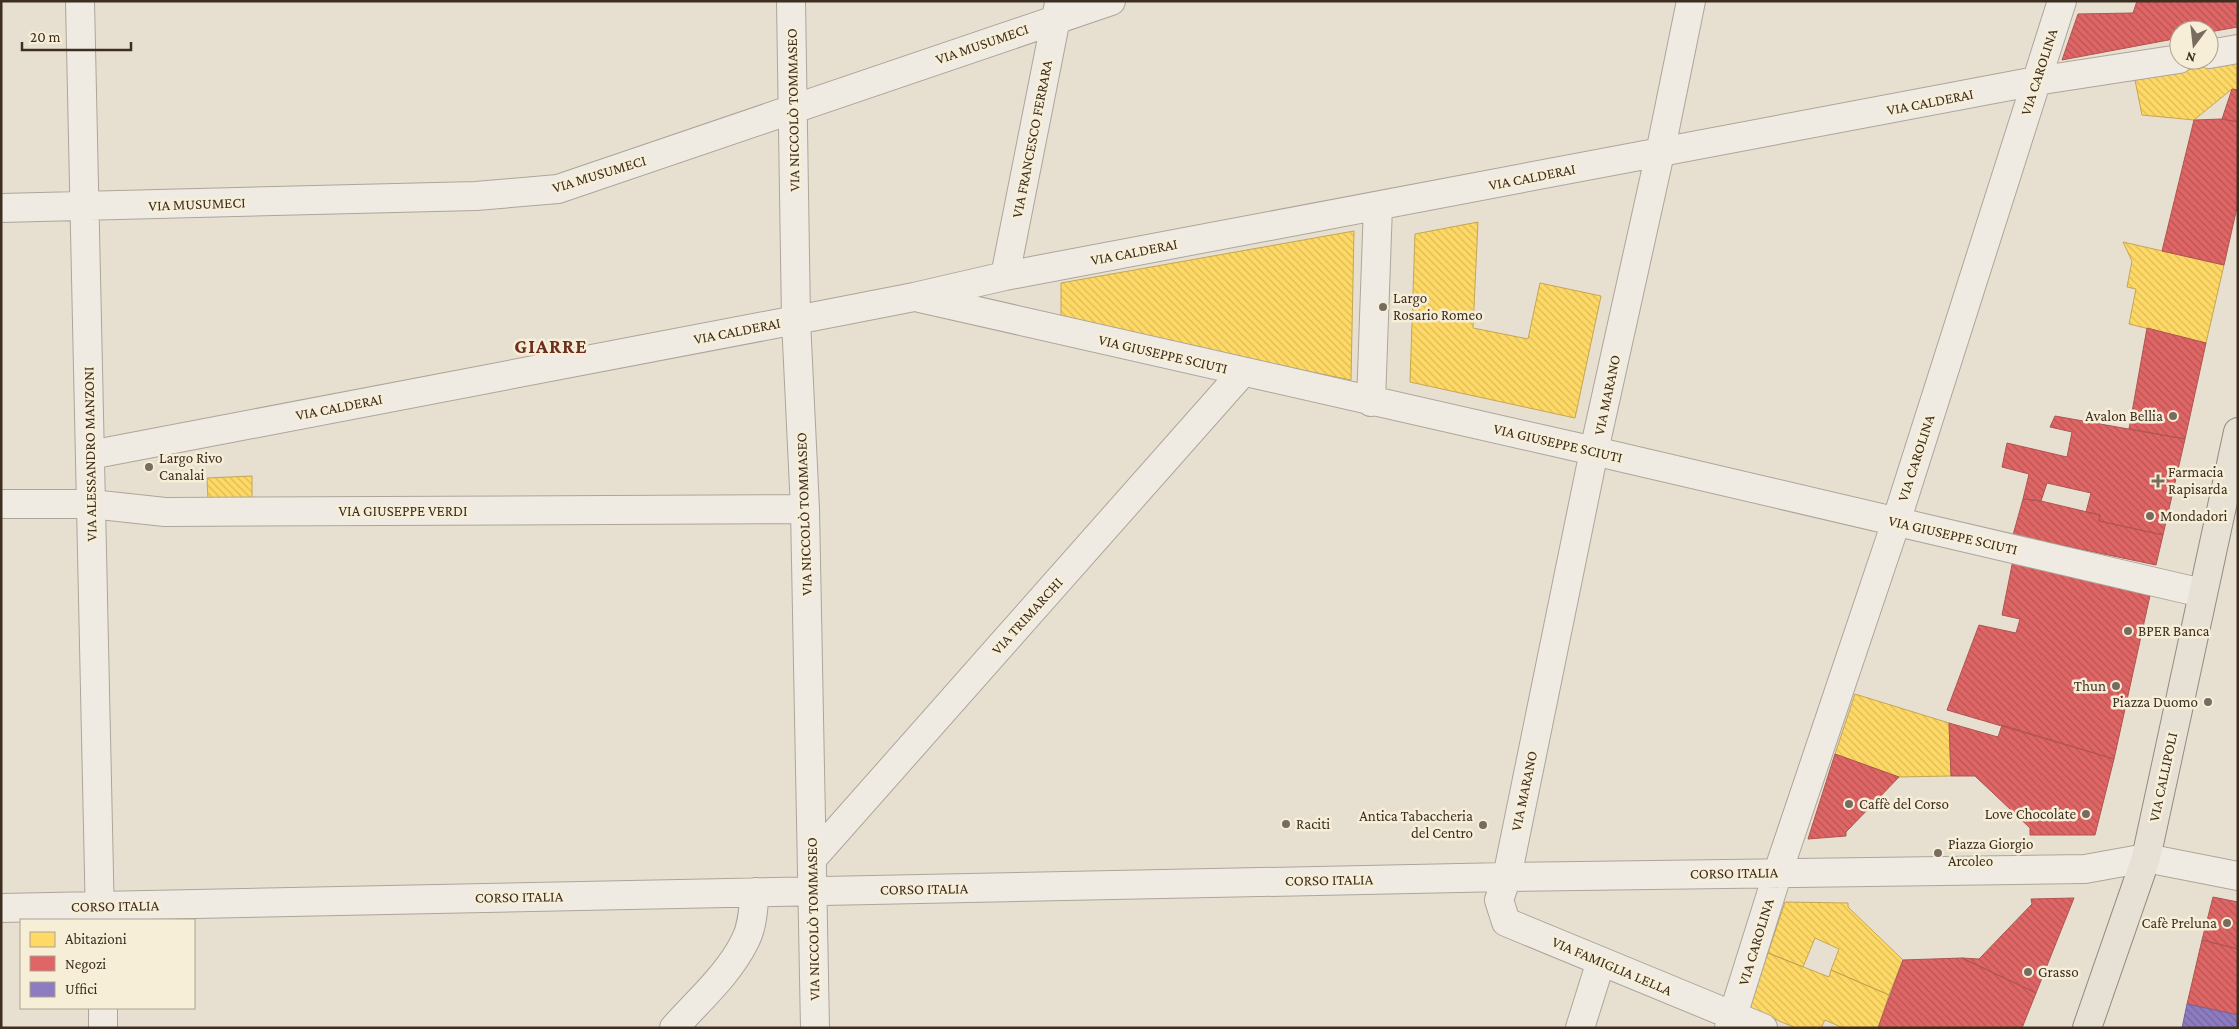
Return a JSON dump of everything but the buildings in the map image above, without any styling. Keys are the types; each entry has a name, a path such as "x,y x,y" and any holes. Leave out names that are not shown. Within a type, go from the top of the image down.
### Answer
{"main road":[{"name":"VIA CALLIPOLI","path":"2087,1028 2146,858 2237,437"}],"street":[{"name":"VIA ALESSANDRO MANZONI","path":"80,1 100,913"},
{"name":"VIA NICCOLÒ TOMMASEO","path":"792,1 796,320 805,509 815,1028"},
{"name":"VIA MUSUMECI","path":"1,208 476,196 558,190 793,110 1058,10 1111,1"},
{"name":"VIA MARANO","path":"1507,877 1594,451 1660,153 1691,1"},
{"name":"VIA CAROLINA","path":"1731,1022 1778,872 1896,522 2062,1"},
{"name":"VIA FRANCESCO FERRARA","path":"1005,276 1058,10"},
{"path":"2219,52 2238,49"},
{"name":"VIA CALDERAI","path":"90,455 914,297 1005,276 2036,81 2169,60"},
{"path":"1371,402 1378,206"},
{"name":"VIA GIUSEPPE SCIUTI","path":"914,297 1242,373 1594,451 2202,593"},
{"name":"VIA TRIMARCHI","path":"812,859 1242,373"},
{"name":"VIA GIUSEPPE VERDI","path":"1,504 91,504 165,512 805,509"},
{"path":"2146,858 2238,876"},
{"name":"CORSO ITALIA","path":"1,908 100,913 755,892 1778,872 2085,869 2146,858"},
{"name":"VIA FAMIGLIA LELLA","path":"1507,877 1498,900 1506,922 1601,961 1731,1022 1763,1028"},
{"path":"674,1028 724,972 746,941 752,921 755,892"},
{"path":"1580,1028 1601,961"},
{"path":"103,1009 103,1028"}],"place":[{"name":"Largo Rosario Romeo","path":"1383,307"},
{"name":"Avalon Bellia","path":"2173,416"},
{"name":"Largo Rivo Canalai","path":"149,467"},
{"name":"Farmacia Rapisarda","path":"2158,481"},
{"name":"Mondadori","path":"2150,516"},
{"name":"BPER Banca","path":"2128,631"},
{"name":"Thun","path":"2116,686"},
{"name":"Piazza Duomo","path":"2208,702"},
{"name":"Caffè del Corso","path":"1849,804"},
{"name":"Love Chocolate","path":"2086,814"},
{"name":"Raciti","path":"1286,824"},
{"name":"Antica Tabaccheria del Centro","path":"1483,825"},
{"name":"Piazza Giorgio Arcoleo","path":"1938,853"},
{"name":"Cafè Preluna","path":"2227,923"},
{"name":"Grasso","path":"2028,972"}],"district":[{"name":"GIARRE","path":"551,346"}]}
